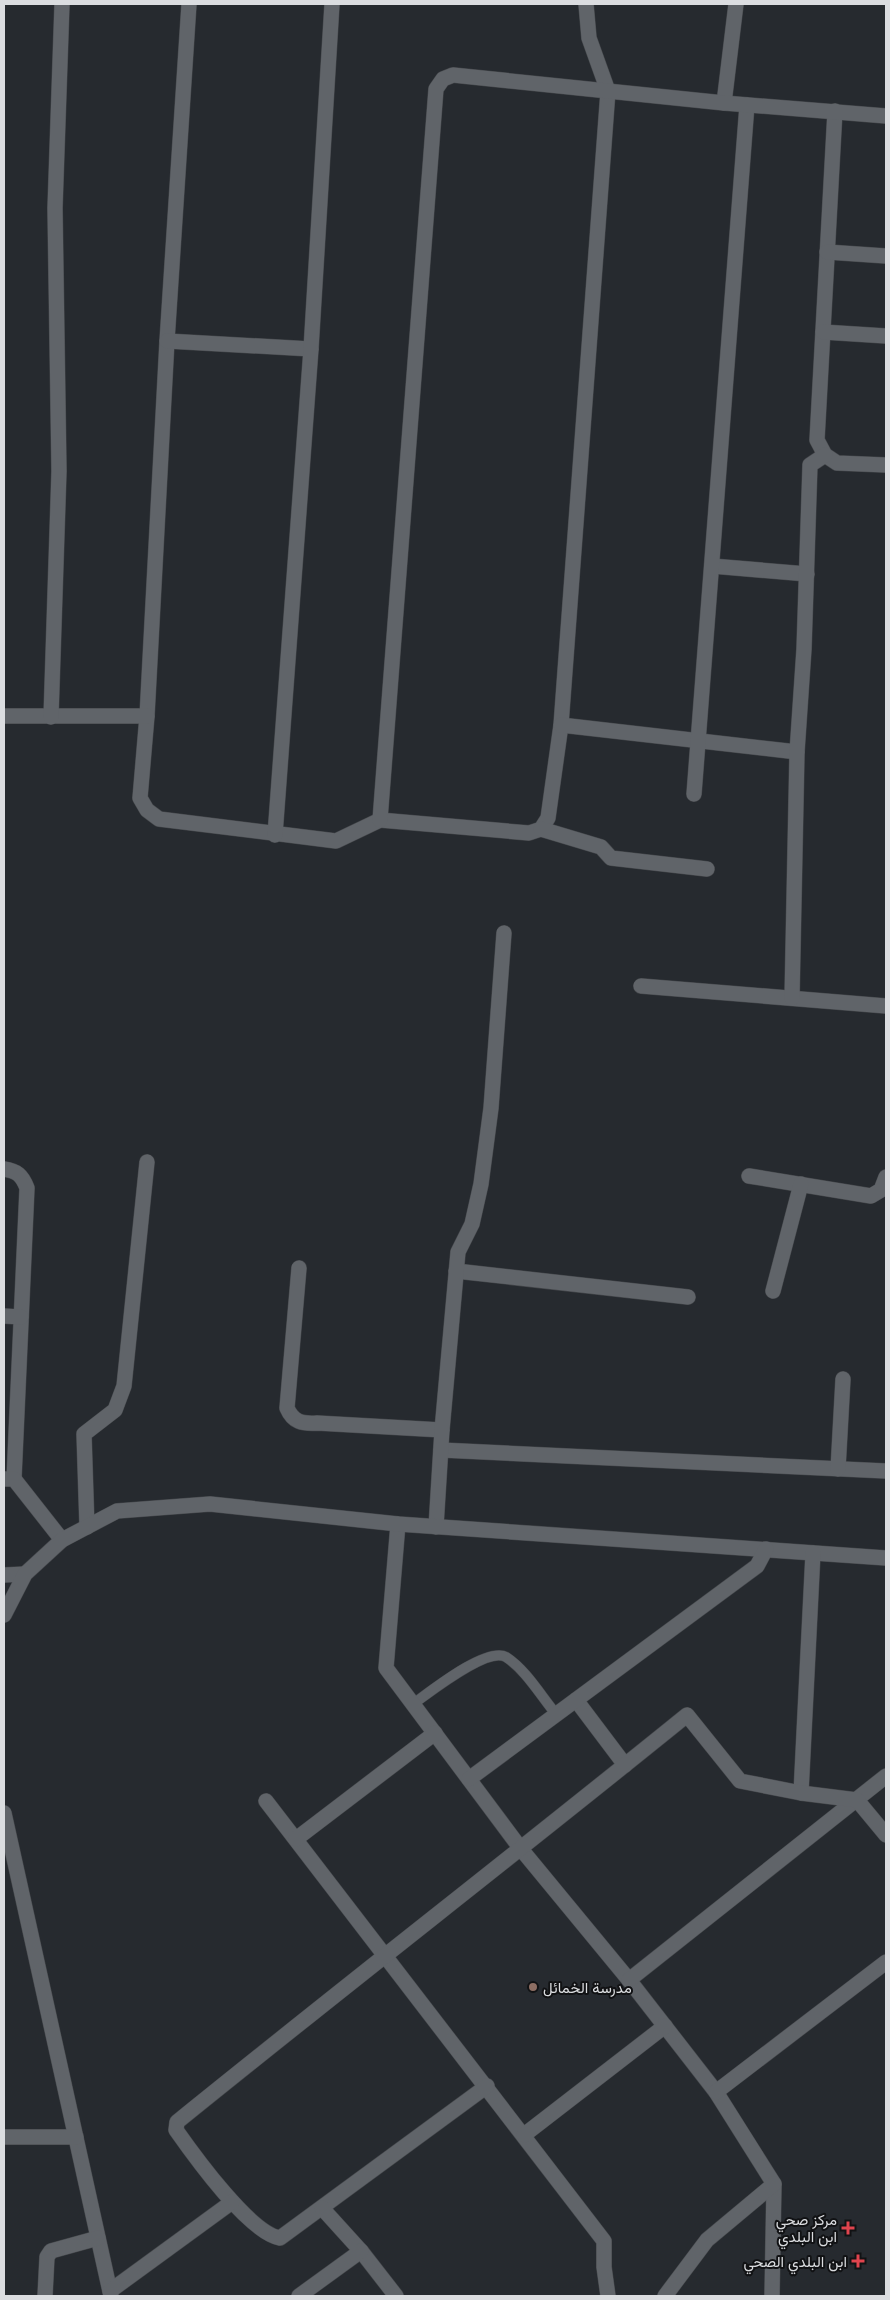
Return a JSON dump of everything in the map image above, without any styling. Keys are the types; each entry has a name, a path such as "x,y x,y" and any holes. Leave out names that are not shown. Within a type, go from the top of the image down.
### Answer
{"street":[{"path":"52,716 59,471 55,208 62,4"},
{"path":"189,4 167,341 147,716 140,798 147,810 159,819 275,835 336,841 380,820 529,833 541,829 601,847 611,858 707,869"},
{"path":"275,835 311,349 332,4"},
{"path":"541,829 548,818 561,725 608,91 589,38 586,4"},
{"path":"724,103 736,4"},
{"path":"380,820 436,89 443,79 453,75 724,103 886,116"},
{"path":"694,794 747,105"},
{"path":"835,111 817,440 825,455 837,463 886,465"},
{"path":"827,252 886,256"},
{"path":"823,332 886,336"},
{"path":"167,341 311,349"},
{"path":"792,998 797,752 807,574 810,465 825,455"},
{"path":"712,566 807,574"},
{"path":"4,716 147,716"},
{"path":"561,725 797,752"},
{"path":"436,1527 442,1430 458,1252 472,1224 481,1184 491,1108 504,933"},
{"path":"641,986 886,1006"},
{"path":"87,1527 84,1434 115,1410 124,1386 147,1162"},
{"path":"4,1170 13,1170 23,1176 27,1188 21,1317 9,1479 62,1540"},
{"path":"749,1176 871,1196 881,1190 886,1177"},
{"path":"773,1291 801,1184"},
{"path":"299,1268 287,1408 291,1417 303,1424 442,1430"},
{"path":"456,1271 688,1297"},
{"path":"4,1316 21,1317"},
{"path":"838,1469 843,1379"},
{"path":"441,1450 886,1471"},
{"path":"4,1615 25,1574 62,1540 117,1511 210,1504 398,1524 886,1558"},
{"path":"398,1524 386,1668 521,1849 629,1980 716,2092 774,2184 772,2296"},
{"path":"469,1779 757,1566 766,1549"},
{"path":"801,1793 813,1552"},
{"path":"4,1575 25,1574"},
{"path":"576,1700 625,1765"},
{"path":"487,2086 280,2238 266,2232 232,2202 176,2130 177,2122 385,1953 521,1849 687,1715 740,1781 801,1793 858,1800 886,1835"},
{"path":"296,1839 435,1733"},
{"path":"629,1980 886,1776"},
{"path":"266,1801 385,1953 604,2240 604,2267 608,2296"},
{"path":"4,1813 6,1837 76,2137 110,2294 232,2202"},
{"path":"716,2092 886,1962"},
{"path":"524,2135 665,2026"},
{"path":"4,2138 76,2137"},
{"path":"665,2296 707,2240 774,2184"},
{"path":"322,2208 361,2251 396,2296"},
{"path":"45,2296 46,2257 51,2251 98,2238"},
{"path":"299,2296 361,2251"}],"lane":[{"path":"413,1704 468,1666 490,1655 504,1656 522,1672 556,1714"}],"place":[{"name":"مدرسة الخمائل","path":"533,1987"},
{"name":"مركز صحي ابن البلدي","path":"848,2228"},
{"name":"ابن البلدي الصحي","path":"858,2261"}]}
